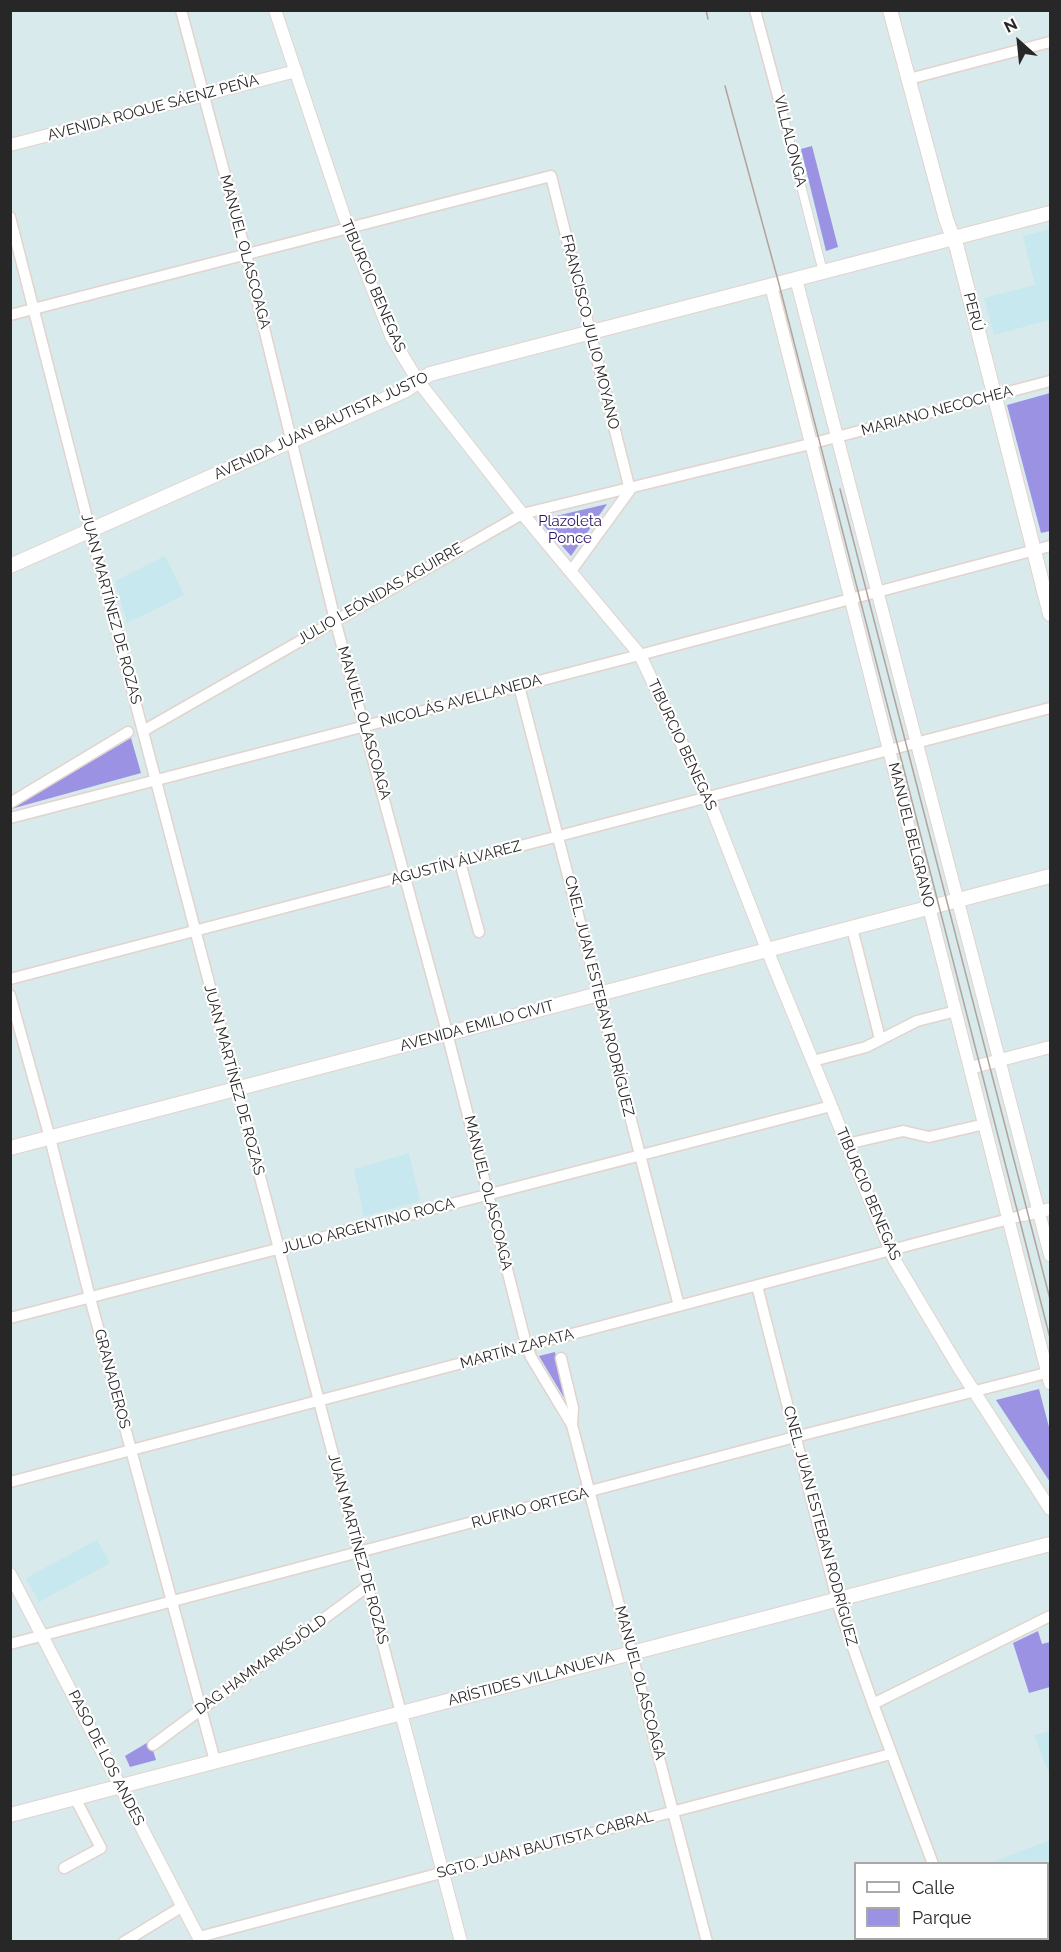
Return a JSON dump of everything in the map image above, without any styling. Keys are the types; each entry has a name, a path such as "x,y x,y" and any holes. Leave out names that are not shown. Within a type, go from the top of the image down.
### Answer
{"main road":[{"name":"PERÚ","path":"890,10 946,219 954,238 1050,615"},
{"name":"AVENIDA JUAN BAUTISTA JUSTO","path":"10,566 406,390 430,374 1050,213"},
{"name":"AVENIDA EMILIO CIVIT","path":"10,1148 1050,876"},
{"name":"ARÍSTIDES VILLANUEVA","path":"10,1815 1050,1544"}],"street":[{"name":"MANUEL OLASCOAGA","path":"181,10 246,254 335,620 448,1034 526,1346 572,1425 707,1941"},
{"name":"TIBURCIO BENEGAS","path":"275,10 348,228 392,339 418,381 522,514 640,654 707,798 890,1251 902,1275 974,1392 1050,1509"},
{"name":"VILLALONGA","path":"756,10 823,272"},
{"path":"909,79 1050,42"},
{"name":"AVENIDA ROQUE SÁENZ PEÑA","path":"10,145 296,71"},
{"name":"FRANCISCO JULIO MOYANO","path":"348,228 551,176 629,488"},
{"name":"JUAN MARTÍNEZ DE ROZAS","path":"10,217 90,530 461,1941"},
{"path":"10,315 348,228"},
{"name":"MANUEL BELGRANO","path":"796,279 957,901 1000,1060 1045,1210 1050,1256"},
{"name":"MANUEL BELGRANO","path":"777,285 810,444 889,750 936,906 956,1011 1050,1376"},
{"name":"MARIANO NECOCHEA","path":"823,441 1050,381"},
{"name":"JULIO LEÓNIDAS AGUIRRE","path":"143,731 522,514 823,441"},
{"path":"571,571 628,494 629,488"},
{"name":"NICOLÁS AVELLANEDA","path":"10,818 1050,546"},
{"name":"CNEL. JUAN ESTEBAN RODRÍGUEZ","path":"519,686 679,1306"},
{"name":"AGUSTÍN ÁLVAREZ","path":"10,979 1050,708"},
{"path":"10,803 128,732"},
{"path":"460,862 479,932"},
{"path":"852,928 880,1039"},
{"name":"GRANADEROS","path":"10,995 215,1761"},
{"path":"813,1061 852,1052 916,1022 956,1011"},
{"path":"970,1068 1050,1047"},
{"name":"JULIO ARGENTINO ROCA","path":"10,1318 831,1106"},
{"path":"846,1144 903,1131 929,1137 985,1124"},
{"path":"1024,1215 1045,1210"},
{"name":"MARTÍN ZAPATA","path":"10,1482 1024,1215"},
{"name":"CNEL. JUAN ESTEBAN RODRÍGUEZ","path":"757,1286 837,1599 891,1754 933,1862"},
{"name":"MANUEL OLASCOAGA","path":"561,1358 573,1408 572,1425"},
{"name":"RUFINO ORTEGA","path":"10,1644 795,1437 974,1392 1050,1376"},
{"name":"PASO DE LOS ANDES","path":"10,1574 200,1939"},
{"name":"DAG HAMMARKSJÖLD","path":"153,1745 368,1586"},
{"path":"873,1704 1050,1616"},
{"name":"SGTO. JUAN BAUTISTA CABRAL","path":"200,1939 443,1872 891,1754"},
{"path":"64,1868 101,1848 75,1798"},
{"path":"124,1941 183,1906"}],"shaded area":[{"path":"1050,229 1050,328 1048,320 994,335 984,298 1035,285 1023,236"},
{"path":"165,556 184,595 127,623 115,581"},
{"path":"409,1153 420,1201 364,1216 354,1169"},
{"path":"97,1540 110,1563 39,1602 26,1578"},
{"path":"1050,1731 1050,1776 1034,1735"},
{"path":"1050,1840 1050,1906 1049,1862 993,1862"}],"green space":[{"path":"812,146 838,247 826,251 801,149"},
{"path":"1050,393 1050,531 1041,533 1007,405"},
{"name":"Plazoleta Ponce","path":"607,504 571,556 539,520"},
{"path":"131,738 141,773 11,809"},
{"path":"555,1352 566,1401 539,1356"},
{"path":"1039,1389 1050,1431 1050,1482 996,1400"},
{"path":"1038,1631 1042,1644 1050,1642 1050,1687 1029,1693 1013,1643"},
{"path":"150,1741 156,1760 130,1767 125,1756"}],"tram line":[{"path":"706,10 708,19"},
{"path":"725,86 779,284 1050,1338"},
{"path":"840,489 1050,1299"}]}
